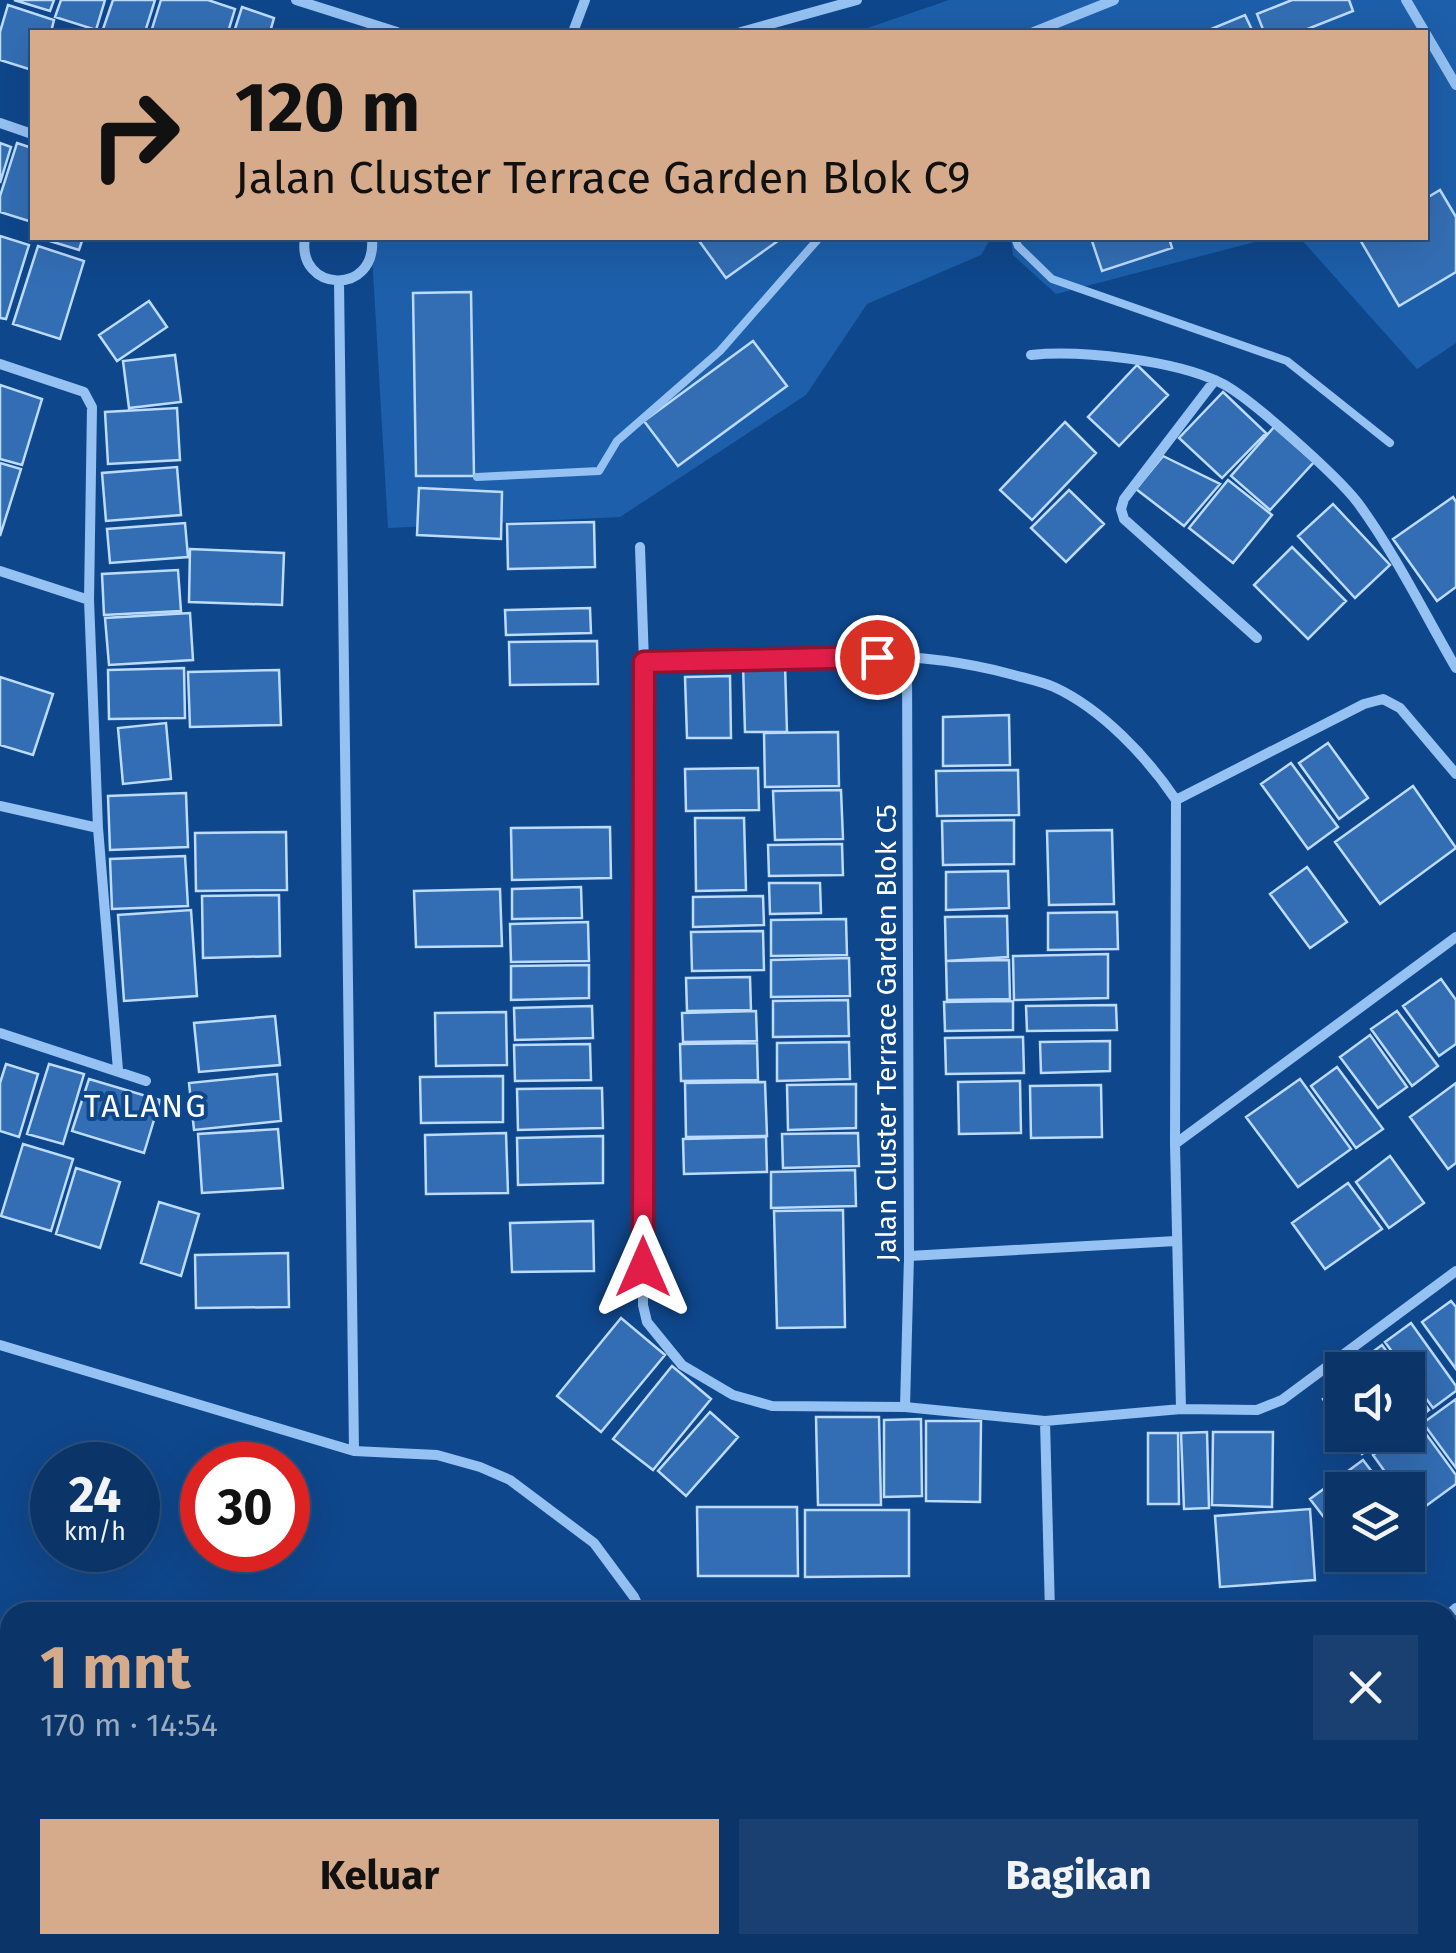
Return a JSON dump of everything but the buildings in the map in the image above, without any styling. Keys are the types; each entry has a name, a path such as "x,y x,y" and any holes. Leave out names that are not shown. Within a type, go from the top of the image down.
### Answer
{"street":[{"path":"296,0 391,30"},
{"path":"575,30 585,0"},
{"path":"749,30 856,0"},
{"path":"1039,30 1114,0"},
{"path":"1406,0 1425,30"},
{"path":"1428,35 1456,85"},
{"path":"0,123 30,133"},
{"path":"305,240 306,260 314,272 338,281 354,278 365,268 376,240"},
{"path":"338,281 354,1452"},
{"path":"1031,355 1066,352 1113,357 1215,380 1290,438 1356,500 1456,668"},
{"path":"0,364 84,392 92,412 88,600 98,828 118,1070"},
{"path":"1215,380 1124,498 1121,510 1124,519 1257,638"},
{"path":"640,547 644,662 643,1305 647,1322 682,1365 750,1402 772,1406 905,1407 1045,1421 1181,1409 1246,1410 1272,1406 1456,1270"},
{"path":"0,572 88,600"},
{"path":"644,662 847,656 972,664 1053,686 1099,715 1162,780 1176,800 1175,1144 1181,1409"},
{"name":"Jalan Cluster Terrace Garden Blok C5","path":"905,1407 910,1256 906,659"},
{"path":"1176,800 1364,704 1383,700 1400,708 1456,774"},
{"path":"0,806 98,828"},
{"path":"1175,1144 1456,937"},
{"path":"0,1033 146,1081"},
{"path":"910,1256 1176,1241"},
{"path":"0,1345 354,1452 438,1455 480,1467 510,1480 594,1543 636,1602"},
{"path":"1045,1421 1050,1602"}],"lane":[{"path":"1428,54 1438,51"},
{"path":"476,478 599,471 618,441 720,351 818,240"},
{"path":"1016,240 1052,279 1287,361 1390,444"}],"shaded area":[{"path":"949,0 1456,0 1456,343 1417,369 1302,240 1428,240 1428,30 862,30"},
{"path":"378,240 990,240 981,255 867,304 806,395 620,517 388,528 372,255"},
{"path":"1011,240 1262,240 1056,294 1013,255"}],"district":[{"name":"TALANG","path":"146,1106"}],"route":[{"path":"643,1267 644,662 877,657"}]}
